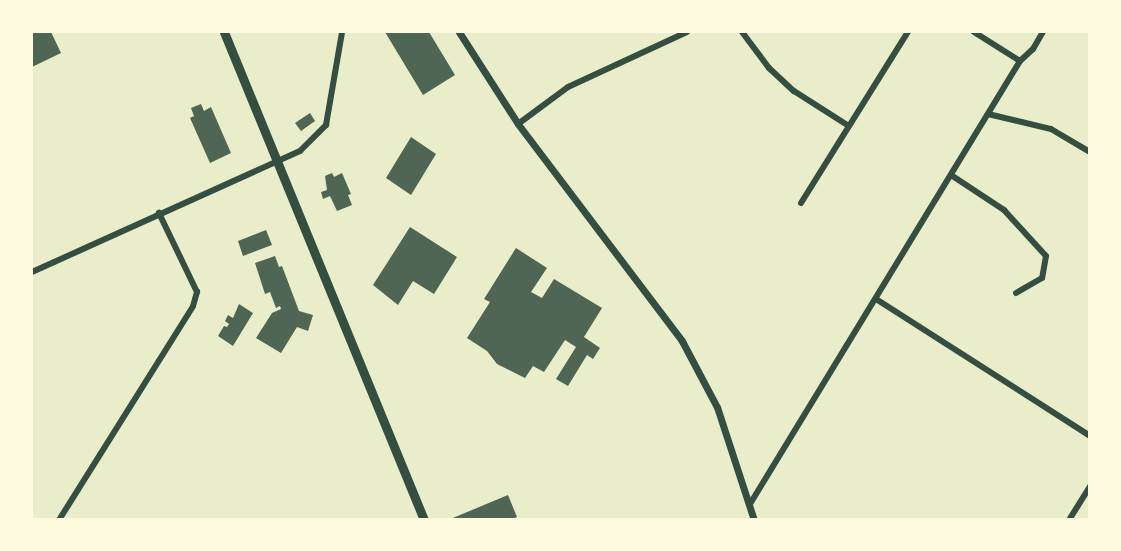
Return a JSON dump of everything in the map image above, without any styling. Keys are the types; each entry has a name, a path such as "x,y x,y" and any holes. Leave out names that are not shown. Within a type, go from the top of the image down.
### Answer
{"main road":[{"path":"224,32 424,520"}],"street":[{"path":"32,272 300,151 326,125 342,32"},
{"path":"459,32 518,124 682,341 717,407 754,520"},
{"path":"518,124 568,87 687,32"},
{"path":"742,32 769,68 794,91 849,126"},
{"path":"801,203 908,32"},
{"path":"974,32 1020,61"},
{"path":"750,504 1020,61 1033,49 1044,32"},
{"path":"988,114 1051,129 1090,152"},
{"path":"951,175 1004,210 1046,256 1042,278 1016,293"},
{"path":"59,520 193,306 197,292 159,213"},
{"path":"876,299 1090,436"},
{"path":"1069,520 1090,486"}],"building":[{"path":"32,32 51,32 61,53 32,67"},
{"path":"385,32 429,32 455,75 423,95"},
{"path":"201,104 204,111 211,107 231,153 210,163 190,118 194,116 191,108"},
{"path":"310,113 315,121 301,131 295,123"},
{"path":"411,137 436,154 411,195 386,178"},
{"path":"332,173 334,177 342,173 351,194 348,195 352,205 337,211 330,196 323,199 321,192 327,190 325,176"},
{"path":"410,227 457,257 434,294 413,281 398,305 373,285"},
{"path":"266,230 272,245 243,256 238,241"},
{"path":"516,248 547,268 531,292 542,298 554,279 602,308 584,337 600,348 593,359 587,355 568,386 556,379 576,347 565,340 544,372 533,366 525,378 497,364 487,351 467,338 490,302 484,299"},
{"path":"275,256 279,267 282,266 299,311 313,315 308,331 297,327 281,353 256,338 272,313 281,309 280,306 276,308 270,292 265,294 255,263"},
{"path":"239,304 253,313 233,346 218,336 224,326 229,324 225,321 228,315 233,318"},
{"path":"508,495 517,517 510,520 448,520"}]}
